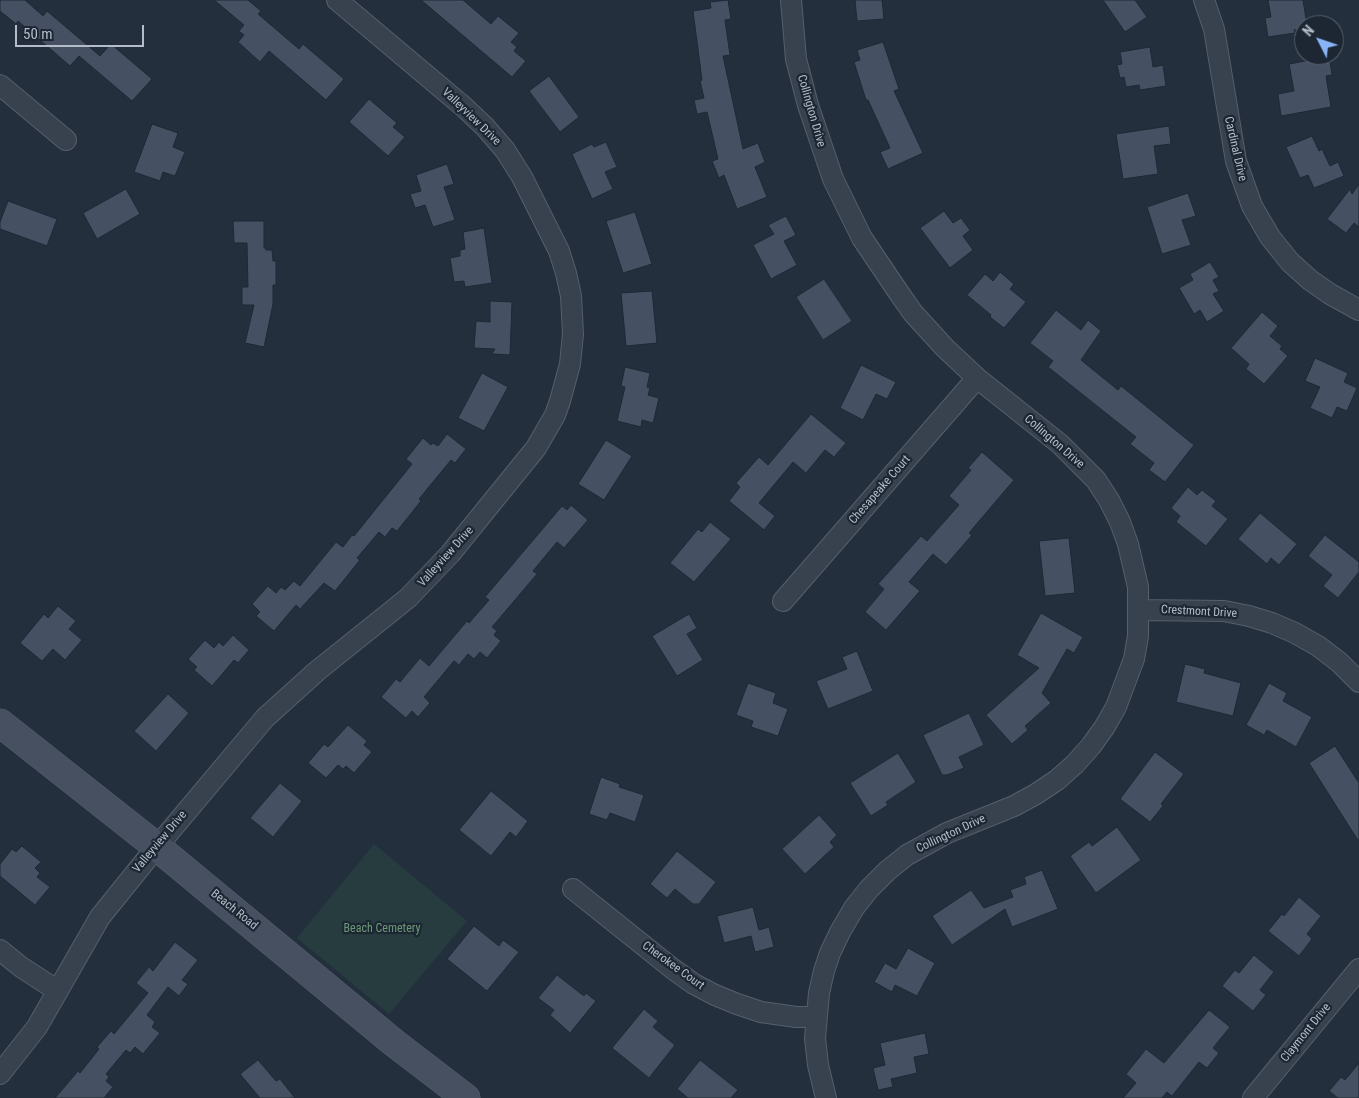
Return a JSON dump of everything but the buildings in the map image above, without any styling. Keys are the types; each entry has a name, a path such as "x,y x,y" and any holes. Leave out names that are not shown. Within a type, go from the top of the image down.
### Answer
{"street":[{"name":"Valleyview Drive","path":"0,1074 37,1027 100,917 156,847 265,718 316,672 408,598 450,554 536,448 554,416 566,383 570,364 573,324 571,296 566,273 549,229 505,150 464,107 337,0"},
{"name":"Collington Drive","path":"790,0 792,29 801,83 821,148 842,201 872,255 899,293 945,348 977,378 1060,444 1096,480 1109,500 1128,544 1138,587 1138,636 1134,659 1127,682 1112,714 1091,746 1057,780 1036,794 1014,806 947,833 907,855 886,871 854,908 840,932 824,971 819,993 815,1038 818,1065 826,1098"},
{"name":"Cardinal Drive","path":"1204,0 1214,29 1236,161 1252,206 1270,237 1290,262 1310,280 1330,294 1359,310"},
{"path":"0,85 66,140"},
{"name":"Chesapeake Court","path":"783,601 977,378"},
{"name":"Crestmont Drive","path":"1138,610 1224,611 1272,623 1318,646 1339,662 1359,682"},
{"name":"Beach Road","path":"0,723 156,847 393,1042 466,1098"},
{"name":"Cherokee Court","path":"574,889 694,984 715,995 761,1012 796,1017 816,1017"},
{"path":"0,950 21,967 58,991"},
{"name":"Claymont Drive","path":"1253,1098 1359,969"}],"green space":[{"name":"Beach Cemetery","path":"374,844 467,921 389,1014 297,938"}]}
